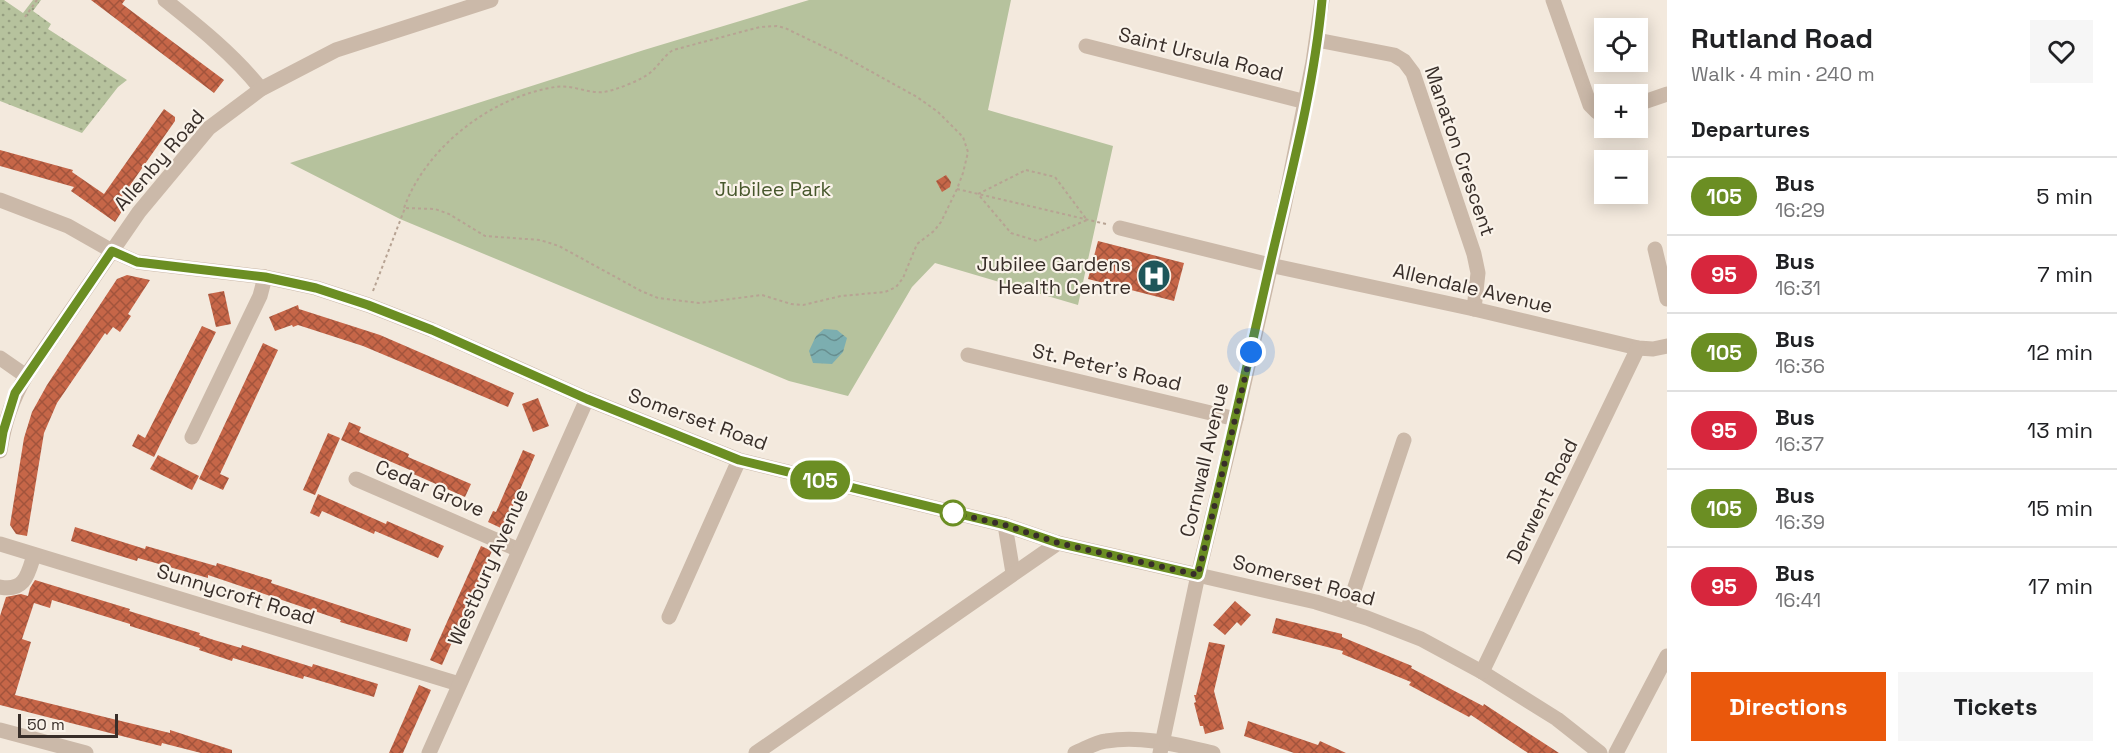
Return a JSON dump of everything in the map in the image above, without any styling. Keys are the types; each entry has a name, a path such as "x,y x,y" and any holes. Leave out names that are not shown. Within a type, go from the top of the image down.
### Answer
{"street":[{"path":"165,0 204,31 249,74 261,90"},
{"name":"Allenby Road","path":"0,451 1,431 15,393 26,376 139,212 210,128 261,90 336,50 491,0"},
{"name":"Cornwall Avenue","path":"1162,747 1198,575 1236,419 1306,102 1322,0"},
{"path":"1553,0 1590,105 1594,109"},
{"name":"Manaton Crescent","path":"1317,40 1394,55 1413,73 1474,254 1478,273 1474,309"},
{"name":"Saint Ursula Road","path":"1086,46 1306,102"},
{"path":"1648,101 1667,94"},
{"name":"Somerset Road","path":"0,200 68,226 112,251 137,262 265,277 316,288 368,305 432,330 587,399 739,460 1005,525 1058,543 1347,611 1420,639 1482,672 1557,719 1600,753"},
{"name":"Allendale Avenue","path":"1120,228 1270,265 1474,309 1638,348 1653,349 1667,346"},
{"path":"1655,249 1667,299"},
{"path":"192,437 260,296 265,277"},
{"name":"Derwent Road","path":"1482,672 1638,348"},
{"name":"St. Peter's Road","path":"968,355 1236,419"},
{"path":"0,358 26,376"},
{"name":"Westbury Avenue","path":"429,753 587,399"},
{"path":"1347,611 1404,440"},
{"path":"669,617 739,460"},
{"name":"Cedar Grove","path":"356,479 519,550"},
{"path":"1005,525 1012,573"},
{"path":"756,753 1058,543"},
{"name":"Sunnycroft Road","path":"0,544 459,684"},
{"path":"0,587 14,588 21,585 28,576 33,555"},
{"path":"1616,753 1667,656"},
{"path":"0,730 86,753"},
{"path":"1075,753 1104,741 1213,753"}],"path":[{"path":"25,17 37,0"},
{"path":"368,305 404,208 417,178 449,142 496,107 514,98 569,86 605,92 643,78 666,54 673,50 768,26 786,28 917,97 938,112 963,137 968,152 957,189 941,222 934,231 917,244 903,278 896,286 885,292 841,296 803,305 791,304 762,295 699,303 658,298 559,246 540,240 485,236 448,213 435,209 404,208"},
{"path":"978,194 1026,170 1055,177 1087,220"},
{"path":"957,189 1120,228"},
{"path":"978,194 1011,233 1037,241 1087,220"}],"green space":[{"path":"0,0 4,0 23,13 33,0 41,0 33,11 51,24 48,29 127,80 118,87 82,133 0,101"},
{"name":"Jubilee Park","path":"809,0 1011,0 988,110 1113,146 1078,305 935,263 912,287 848,396 789,381 400,219 290,163 644,50"}],"water":[{"path":"824,329 837,330 847,338 843,352 832,364 813,363 809,351 816,336"}],"building":[{"path":"91,0 125,0 122,4 224,80 214,93"},
{"path":"164,109 175,117 175,121 117,204 124,208 115,222 71,191 74,187 0,166 0,150 73,170 72,172 104,194"},
{"path":"946,175 951,182 950,187 942,192 936,181"},
{"path":"1098,241 1184,263 1174,301 1088,279"},
{"path":"127,275 150,280 128,314 131,316 120,332 113,327 107,335 105,333 57,403 44,433 27,536 16,534 10,525 24,438 32,412 47,385 117,279"},
{"path":"224,291 231,324 216,327 208,294"},
{"path":"298,305 299,309 380,335 514,393 508,407 363,346 298,325 275,331 269,317"},
{"path":"202,326 216,332 154,457 132,446 138,434 145,438"},
{"path":"263,343 278,350 220,474 229,478 223,490 199,479"},
{"path":"538,398 549,426 533,432 522,404"},
{"path":"349,422 361,427 359,432 409,454 408,457 471,484 465,497 341,440"},
{"path":"328,433 340,438 315,495 303,490"},
{"path":"523,450 535,455 503,529 488,522 493,511 496,512"},
{"path":"158,455 199,476 192,490 150,469"},
{"path":"318,494 444,546 438,558 322,511 319,517 310,513"},
{"path":"75,527 145,549 146,546 216,566 217,563 272,580 271,583 411,629 407,642 340,622 341,620 208,575 208,578 138,558 137,561 71,541"},
{"path":"481,546 492,551 442,665 430,660"},
{"path":"35,580 130,609 129,611 200,633 199,635 214,640 241,648 242,645 312,667 313,664 378,684 374,697 233,658 232,661 199,650 200,648 130,626 130,624 52,600 50,608 34,603 22,639 31,642 15,695 170,733 170,730 232,750 232,753 201,753 162,743 161,746 0,705 0,616 6,597 21,594 28,596"},
{"path":"1235,601 1251,615 1241,626 1237,622 1225,635 1213,625"},
{"path":"1276,618 1342,634 1342,637 1412,666 1411,668 1483,706 1484,704 1559,753 1528,753 1471,715 1469,717 1409,685 1411,682 1342,654 1343,651 1272,633"},
{"path":"1209,642 1225,645 1214,691 1224,729 1205,734 1203,726 1200,726 1194,695 1196,695"},
{"path":"419,685 431,690 403,753 389,753"},
{"path":"1248,721 1318,745 1320,741 1346,753 1294,753 1244,736"}],"bus line":[{"name":"105","path":"0,450 15,393 112,251 137,262 265,277 316,288 432,330 587,399 739,460 1005,525 1058,543 1198,575 1236,419 1288,186 1313,62 1322,0"}],"place":[{"name":"Jubilee Gardens Health Centre","path":"1154,276"}],"route":[{"path":"953,513 1005,525 1058,543 1198,575 1251,352"}]}
